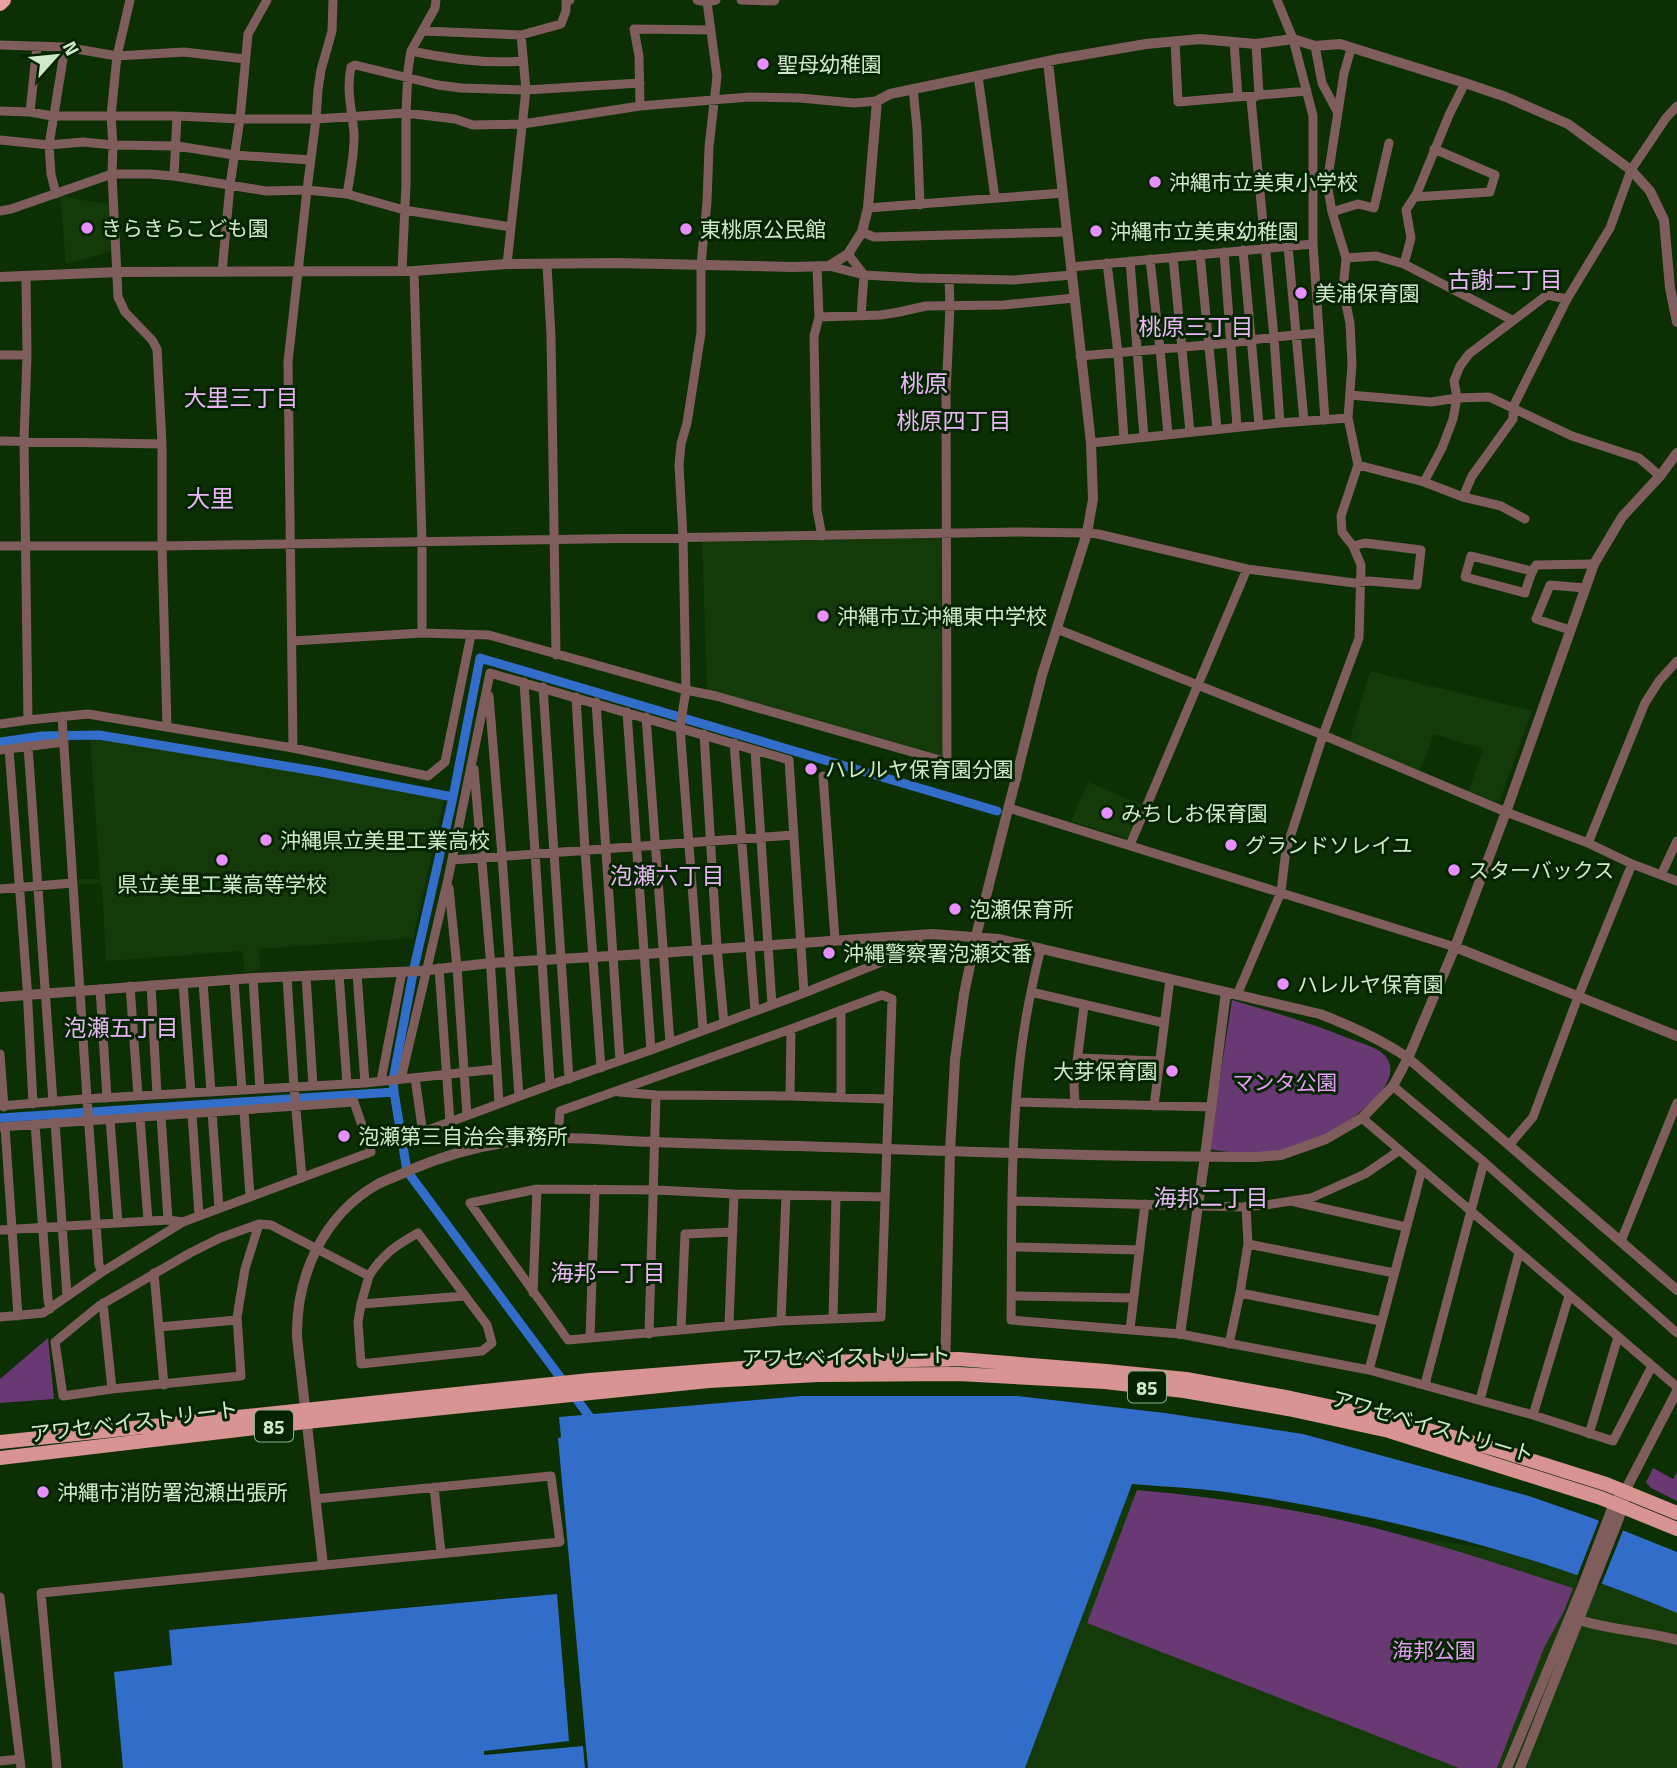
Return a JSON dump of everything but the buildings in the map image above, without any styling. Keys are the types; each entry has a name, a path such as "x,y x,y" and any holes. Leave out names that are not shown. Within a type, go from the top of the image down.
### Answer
{"highway":[{"path":"0,4 4,0"}],"main road":[{"name":"アワセベイストリート","path":"0,1442 306,1415 819,1362 1106,1371 1186,1379 1291,1398 1419,1428 1625,1491 1677,1513"},
{"name":"アワセベイストリート","path":"945,1366 1184,1391 1288,1409 1389,1431 1617,1511 1677,1529"},
{"name":"アワセベイストリート","path":"0,1458 306,1415"}],"street":[{"path":"130,0 117,56 111,116 118,297 125,312 152,340 157,349 162,444 167,727"},
{"path":"222,272 248,34 267,0"},
{"path":"293,748 288,362 321,70 332,30 332,0"},
{"path":"402,271 406,114 411,51 435,8 436,0"},
{"path":"423,31 522,35 561,24 566,2 570,0"},
{"path":"697,0 712,1 711,30 717,76 701,265 701,333 679,465 686,690 680,727 703,1030"},
{"path":"741,0 775,0"},
{"path":"1277,0 1293,39 1312,116 1313,244 1325,420"},
{"path":"640,106 639,56 634,29 711,30"},
{"path":"507,264 526,90 522,35"},
{"path":"0,111 52,116 316,120 406,114 455,119 473,125 523,124 640,106 750,97 877,102 891,94 913,89 1134,46 1175,41 1200,39 1255,44 1293,39 1315,46 1340,44 1506,97 1568,124 1631,170 1650,191 1664,220 1670,288 1677,322"},
{"path":"1175,41 1178,102 1307,91"},
{"path":"1234,41 1238,97"},
{"path":"1255,44 1259,95"},
{"path":"0,45 65,47 117,56 184,52 245,59"},
{"path":"30,112 37,46"},
{"path":"1315,46 1322,83 1338,111"},
{"path":"56,194 51,174 49,145 65,47"},
{"path":"1180,1334 1231,994 1280,892 1286,850 1322,735 1359,638 1361,565 1342,532 1341,516 1358,466 1348,418 1352,364 1350,323 1343,290 1346,258 1332,212 1327,184 1344,73 1352,49"},
{"path":"411,51 448,59 503,63 523,61"},
{"path":"945,1366 950,1152 955,1060 964,994 976,936 1042,675 1087,533 1093,499 1091,443 1048,62"},
{"path":"347,194 354,136 348,80 351,67 355,65 449,86 526,90 640,83"},
{"path":"978,76 995,198"},
{"path":"1404,264 1411,238 1406,210 1415,197 1465,83"},
{"path":"913,89 920,205"},
{"path":"1259,95 1251,99 1280,423"},
{"path":"829,266 848,254 862,232 868,208 877,102"},
{"path":"1463,497 1472,476 1513,419 1513,407 1567,299 1610,228 1631,170 1666,118 1677,107"},
{"path":"174,176 177,116"},
{"path":"0,140 49,145 83,142 177,146 234,155 311,160"},
{"path":"1332,212 1358,204 1374,208 1389,144"},
{"path":"1415,197 1490,192 1495,175 1434,149"},
{"path":"0,211 112,174 150,174 266,191 307,190 347,194 404,210 511,227"},
{"path":"868,208 1063,193"},
{"path":"862,232 874,237 1067,232"},
{"path":"0,277 118,272 414,271 507,264 617,263 829,266 864,275 1014,280 1107,263 1313,244"},
{"path":"1288,246 1304,421"},
{"path":"1243,250 1259,425"},
{"path":"1223,252 1237,427"},
{"path":"848,254 864,275 861,316"},
{"path":"1200,254 1217,429"},
{"path":"1346,258 1376,256 1404,264 1512,320"},
{"path":"1174,257 1190,432"},
{"path":"1150,259 1168,434"},
{"path":"1130,261 1144,437"},
{"path":"1107,263 1118,353 1124,439"},
{"path":"547,265 551,336 556,655"},
{"path":"817,267 819,317 814,337 817,510 822,536"},
{"path":"414,271 422,633"},
{"path":"26,277 24,440 28,720"},
{"path":"947,762 946,395 949,279"},
{"path":"1424,482 1442,448 1457,398 1454,380 1469,354 1548,295 1567,299"},
{"path":"819,317 899,313 926,306 1003,305 1074,298"},
{"path":"1080,356 1230,344 1319,333"},
{"path":"0,355 27,355"},
{"path":"1350,395 1431,402 1489,397 1572,436 1639,458 1660,476"},
{"path":"1091,443 1348,418"},
{"path":"0,441 162,444"},
{"path":"323,1565 297,1337 303,1282 317,1248 340,1214 379,1184 429,1162 492,1144 558,1138 950,1152 1256,1157 1281,1154 1326,1139 1362,1118 1393,1086 1408,1058 1455,947 1594,564 1622,516 1660,476 1677,453"},
{"path":"1358,466 1424,482 1463,497 1501,506 1525,519"},
{"path":"0,545 163,546 1087,533 1247,569 1354,583 1369,581 1417,585 1421,550 1366,543 1353,547"},
{"path":"1532,571 1471,556 1465,577 1525,593 1529,575 1532,571 1536,565 1594,564"},
{"path":"1130,845 1247,569"},
{"path":"1570,630 1536,619 1550,585 1585,588"},
{"path":"1057,629 1677,881"},
{"path":"293,641 422,633 489,635 947,762 1017,778"},
{"path":"0,724 88,714 293,748 428,776 445,762 471,635"},
{"path":"1588,843 1645,703 1659,681 1677,661"},
{"path":"401,1079 448,879 490,673 789,760 804,993"},
{"path":"524,682 550,1085"},
{"path":"488,684 519,1097"},
{"path":"543,687 569,1079"},
{"path":"576,697 601,1068"},
{"path":"596,702 620,1061"},
{"path":"627,712 651,1050"},
{"path":"62,716 96,1225 102,1272"},
{"path":"646,717 670,1043"},
{"path":"704,734 724,1023"},
{"path":"33,1104 20,887 5,749 64,742"},
{"path":"734,743 755,1011"},
{"path":"27,746 53,1102"},
{"path":"755,750 772,1005"},
{"path":"473,760 491,963 499,1104"},
{"path":"823,776 835,939"},
{"path":"1009,808 1455,947 1677,1036"},
{"path":"452,860 793,835"},
{"path":"1661,875 1677,841"},
{"path":"1510,1144 1532,1117 1632,864"},
{"path":"448,879 467,1115"},
{"path":"0,889 73,883"},
{"path":"415,1078 422,1127 428,1130 724,1023 914,950 920,934"},
{"path":"0,997 253,978 402,972 491,963 920,934 954,934 999,939 1320,1014 1360,1030 1408,1058 1677,1290"},
{"path":"1041,948 1020,1056 1016,1102 1011,1320 1180,1334 1369,1370 1534,1415 1613,1441 1651,1366"},
{"path":"439,968 450,1122"},
{"path":"381,1081 402,972"},
{"path":"339,974 347,1084"},
{"path":"357,974 365,1083"},
{"path":"306,976 313,1086"},
{"path":"287,977 302,1178"},
{"path":"253,978 261,1089"},
{"path":"1154,1106 1170,979"},
{"path":"234,980 242,1090"},
{"path":"203,982 211,1092"},
{"path":"183,983 191,1093"},
{"path":"151,985 157,1095"},
{"path":"131,986 138,1096"},
{"path":"100,989 107,1098"},
{"path":"1031,992 1164,1023"},
{"path":"558,1138 559,1111 882,995 892,999 881,1317 781,1321 568,1340 470,1203 537,1188 884,1197"},
{"path":"1075,1104 1074,1086 1084,1006"},
{"path":"841,1010 841,1098"},
{"path":"790,1096 791,1029"},
{"path":"0,1054 2,1107 87,1099 365,1083 497,1069"},
{"path":"1078,1058 1159,1061"},
{"path":"1393,1086 1677,1333"},
{"path":"613,1092 887,1099"},
{"path":"649,1334 656,1095"},
{"path":"0,1317 18,1316 43,1313 102,1272 183,1222 371,1152 354,1102 2,1127 13,1230 18,1316"},
{"path":"1016,1102 1212,1107"},
{"path":"1621,1241 1677,1103"},
{"path":"244,1111 250,1196"},
{"path":"212,1112 219,1208"},
{"path":"192,1114 199,1215"},
{"path":"160,1116 168,1220"},
{"path":"140,1118 148,1221"},
{"path":"1362,1118 1677,1389 1625,1491 1520,1768"},
{"path":"110,1119 118,1223"},
{"path":"55,1122 67,1296"},
{"path":"35,1124 50,1309"},
{"path":"1013,1201 1246,1206 1293,1201 1311,1198 1365,1174 1399,1150"},
{"path":"1425,1384 1483,1162"},
{"path":"1369,1370 1422,1169"},
{"path":"533,1293 537,1188"},
{"path":"590,1338 595,1189"},
{"path":"729,1325 734,1194"},
{"path":"781,1321 786,1195"},
{"path":"833,1318 836,1197"},
{"path":"1293,1201 1406,1227"},
{"path":"1130,1329 1145,1204"},
{"path":"1229,1344 1248,1244 1246,1206"},
{"path":"0,1230 168,1220 183,1222"},
{"path":"259,1224 245,1269 237,1320 241,1376 63,1396 55,1342 103,1303 220,1238 259,1224 271,1225 369,1276"},
{"path":"681,1330 685,1234 733,1232"},
{"path":"418,1233 486,1325 492,1343 482,1351 361,1364 358,1322 360,1304 369,1276 378,1262 397,1245 418,1233"},
{"path":"1248,1244 1394,1273"},
{"path":"1012,1247 1140,1250"},
{"path":"1480,1400 1519,1254"},
{"path":"154,1273 164,1385"},
{"path":"1240,1293 1381,1321"},
{"path":"360,1304 465,1296"},
{"path":"1011,1296 1133,1298"},
{"path":"1534,1415 1569,1296"},
{"path":"103,1303 112,1389"},
{"path":"159,1327 237,1320"},
{"path":"1589,1434 1618,1337"},
{"path":"57,1768 41,1593 560,1542 551,1476 315,1499"},
{"path":"434,1487 441,1553"},
{"path":"0,1597 20,1763 0,1761"},
{"path":"1575,1618 1596,1626 1677,1640"},
{"path":"1507,1768 1575,1618"}],"shaded area":[{"name":"きらきらこども園","path":"60,196 110,205 113,251 66,264"},
{"name":"沖縄市立沖縄東中学校","path":"941,538 943,756 707,690 702,541"},
{"path":"1370,671 1532,711 1499,803 1469,791 1483,749 1434,734 1420,771 1349,742"},
{"name":"沖縄県立美里工業高校","path":"90,738 292,770 444,800 413,938 259,949 260,970 245,972 242,951 106,961 102,887 99,883 78,885 79,879 100,879"},
{"name":"みちしお保育園","path":"1088,782 1142,805 1128,839 1071,821"},
{"path":"1128,1495 1591,1564 1677,1611 1677,1768 1025,1768"}],"green space":[{"name":"マンタ公園","path":"1232,1000 1308,1023 1375,1049 1386,1057 1390,1068 1382,1090 1348,1121 1311,1142 1269,1153 1244,1154 1209,1149"},
{"path":"48,1338 54,1399 0,1403 0,1379"},
{"path":"1653,1468 1673,1479 1677,1472 1677,1501 1651,1488 1646,1482"},
{"name":"海邦公園","path":"1137,1490 1234,1501 1330,1518 1394,1533 1573,1588 1544,1648 1497,1768 1459,1768 1087,1623"}],"water":[{"path":"802,1396 1017,1396 1165,1413 1303,1434 1529,1496 1677,1552 1677,1613 1569,1572 1403,1525 1233,1493 1132,1484 1025,1768 588,1768 558,1438 561,1437 559,1417"},
{"path":"557,1594 569,1741 484,1751 484,1755 583,1746 585,1768 123,1768 114,1672 172,1665 169,1630"}],"pier":[{"path":"1600,1518 1624,1528 1600,1588 1576,1579"}],"waterway":[{"path":"592,1420 407,1171 394,1092 393,1080 414,968 453,797 480,658 997,811"},
{"path":"0,742 42,736 99,735 453,797"},
{"path":"0,1118 394,1092"}],"place":[{"name":"聖母幼稚園","path":"763,64"},
{"name":"沖縄市立美東小学校","path":"1155,182"},
{"name":"きらきらこども園","path":"87,228"},
{"name":"東桃原公民館","path":"686,229"},
{"name":"沖縄市立美東幼稚園","path":"1096,231"},
{"name":"美浦保育園","path":"1301,293"},
{"name":"沖縄市立沖縄東中学校","path":"823,616"},
{"name":"ハレルヤ保育園分園","path":"811,769"},
{"name":"みちしお保育園","path":"1107,813"},
{"name":"沖縄県立美里工業高校","path":"266,840"},
{"name":"グランドソレイユ","path":"1231,845"},
{"name":"県立美里工業高等学校","path":"222,860"},
{"name":"スターバックス","path":"1454,870"},
{"name":"泡瀬保育所","path":"955,909"},
{"name":"沖縄警察署泡瀬交番","path":"829,953"},
{"name":"ハレルヤ保育園","path":"1283,984"},
{"name":"大芽保育園","path":"1172,1071"},
{"name":"泡瀬第三自治会事務所","path":"344,1136"},
{"name":"沖縄市消防署泡瀬出張所","path":"43,1492"}],"district":[{"name":"古謝二丁目","path":"1505,279"},
{"name":"桃原三丁目","path":"1196,326"},
{"name":"桃原","path":"924,383"},
{"name":"大里三丁目","path":"241,397"},
{"name":"桃原四丁目","path":"954,420"},
{"name":"大里","path":"210,498"},
{"name":"泡瀬六丁目","path":"667,875"},
{"name":"泡瀬五丁目","path":"121,1027"},
{"name":"海邦二丁目","path":"1211,1197"},
{"name":"海邦一丁目","path":"608,1272"}]}
